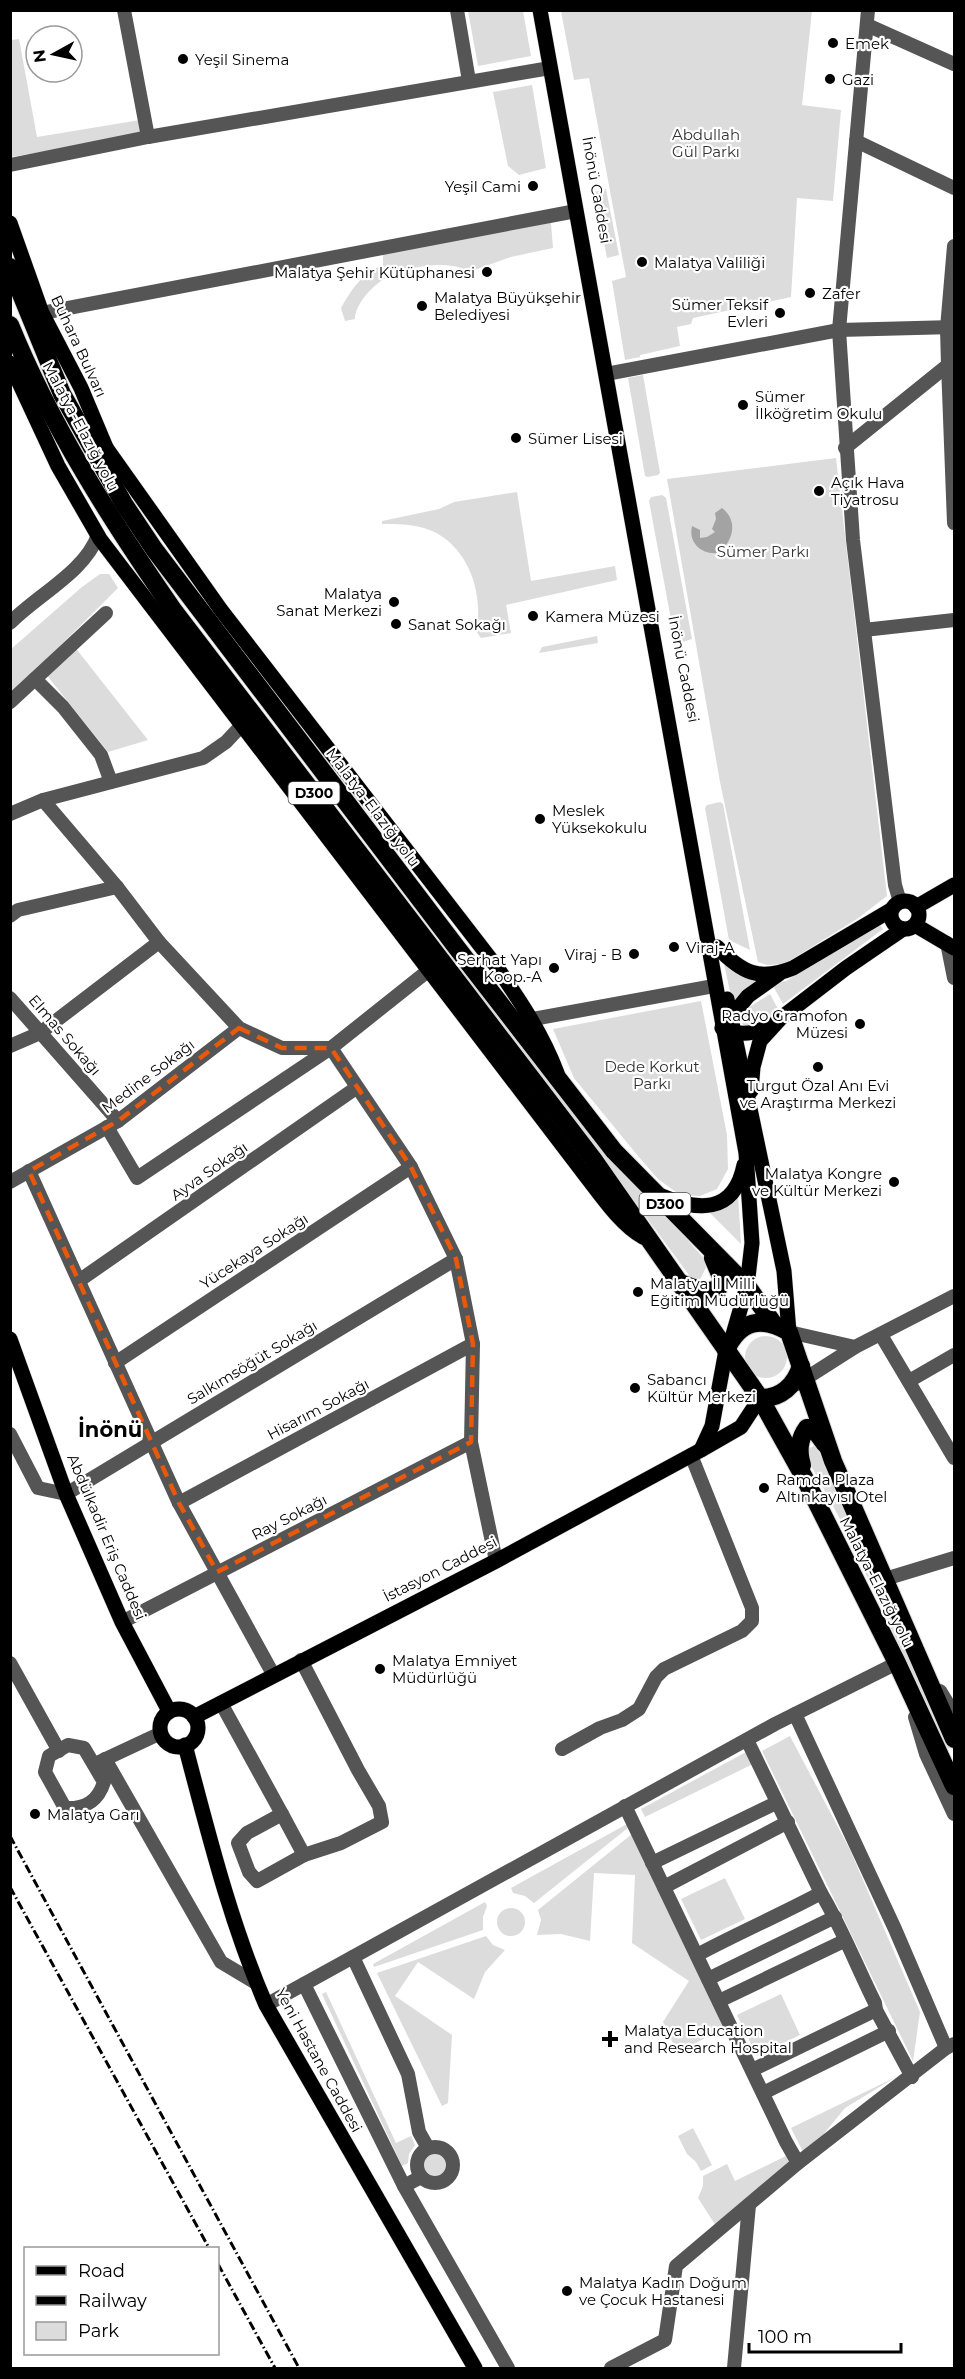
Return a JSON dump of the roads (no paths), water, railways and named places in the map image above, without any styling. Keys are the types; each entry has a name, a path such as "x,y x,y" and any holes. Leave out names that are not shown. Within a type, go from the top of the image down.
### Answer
{"highway":[{"name":"Malatya-Elazığ yolu","path":"10,267 62,394 124,504 154,549 614,1151 747,1286 781,1328 833,1461 954,1739"},
{"name":"Malatya-Elazığ yolu","path":"10,325 47,406 85,476 118,530 168,602 593,1159 679,1282 729,1344 806,1479 901,1671 954,1786"},
{"path":"679,1282 705,1292 721,1286 720,1271 703,1241"},
{"path":"729,1344 741,1329 752,1324 781,1328"},
{"path":"760,1398 768,1399 799,1378"},
{"path":"806,1479 799,1452 802,1435 807,1428 814,1429 822,1436 833,1461"}],"main road":[{"name":"İnönü Caddesi","path":"540,10 576,211 717,947 729,1026 750,1109 784,1271 781,1328"},
{"name":"İnönü Caddesi","path":"546,10 714,986 729,1026"},
{"name":"Buhara Bulvarı","path":"10,223 42,314 81,388 107,449"},
{"path":"10,363 58,466 98,535 241,726 608,1204 637,1234 651,1240"},
{"path":"107,449 154,549"},
{"path":"107,449 221,610 496,966 533,1019 561,1081"},
{"path":"916,907 954,885"},
{"path":"696,1453 712,1426 729,1344 747,1286 752,1243 746,1153 729,1026 748,996 779,974 793,968 896,906 912,903 916,907 919,913 909,927 846,968 780,1019 760,1031 746,1034 729,1026"},
{"path":"896,906 893,922 951,946"},
{"path":"717,947 731,962 756,975 779,974"},
{"path":"750,1109 753,1067 760,1041 780,1019"},
{"path":"653,1192 684,1205 709,1206 730,1197 741,1179 746,1153"},
{"name":"Abdülkadir Eriş Caddesi","path":"10,1339 66,1494 123,1622 169,1711"},
{"name":"İstasyon Caddesi","path":"194,1717 273,1674 496,1561 696,1453 741,1427 760,1398"},
{"path":"182,1709 194,1717 198,1726 195,1738 185,1745 173,1746 168,1743 161,1733 161,1721 169,1711 182,1709"},
{"name":"Yeni Hastane Caddesi","path":"185,1745 217,1865 256,1983 266,2005 475,2368"}],"street":[{"path":"124,10 148,137"},
{"path":"457,10 469,81"},
{"path":"868,10 839,330 845,448 896,906"},
{"path":"867,25 954,64"},
{"path":"10,165 148,137 550,68"},
{"path":"856,141 954,188"},
{"path":"42,314 576,211"},
{"path":"954,246 948,365 954,523"},
{"path":"609,374 839,330 951,328"},
{"path":"845,448 948,365"},
{"path":"13,614 81,562 94,546 98,535"},
{"path":"10,702 106,613"},
{"path":"864,630 954,620"},
{"path":"35,679 63,707 101,755 111,782"},
{"path":"10,814 43,800 203,758 226,742 241,726"},
{"path":"43,800 117,887 159,942 239,1028 282,1048 331,1048 429,970"},
{"path":"10,916 18,910 117,887"},
{"path":"10,1046 40,1033 159,942"},
{"path":"951,946 954,978"},
{"path":"533,1019 714,986"},
{"name":"Elmas Sokağı","path":"10,998 112,1124 137,1178 331,1048"},
{"name":"Medine Sokağı","path":"10,1182 112,1124 239,1028"},
{"path":"331,1048 411,1167 456,1259 473,1344 471,1442 496,1561"},
{"name":"Ayva Sokağı","path":"80,1280 356,1088"},
{"name":"Yücekaya Sokağı","path":"115,1363 411,1167"},
{"path":"29,1171 179,1503 273,1674"},
{"name":"Salkımsöğüt Sokağı","path":"66,1494 456,1259"},
{"path":"799,1378 954,1296"},
{"path":"781,1328 855,1347"},
{"path":"881,1335 954,1458"},
{"name":"Hisarım Sokağı","path":"179,1503 473,1344"},
{"path":"909,1381 954,1355"},
{"path":"10,1434 38,1488 66,1494"},
{"name":"Ray Sokağı","path":"123,1622 471,1442"},
{"path":"562,1749 600,1728 622,1720 639,1709 656,1677 664,1669 742,1631 752,1621 752,1608 696,1453"},
{"path":"885,1579 954,1558"},
{"path":"916,1651 954,1714"},
{"path":"282,1814 247,1833 238,1843 249,1872 256,1881 304,1855 341,1842 382,1822 379,1806 301,1660"},
{"path":"10,1663 58,1751"},
{"path":"266,2005 795,1714 901,1671 923,1747 954,1814"},
{"path":"221,1703 304,1855"},
{"path":"611,2368 665,2340 676,2266 798,2163 950,2046 795,1714"},
{"path":"99,1762 161,1733"},
{"path":"747,1740 776,1803 788,1822 821,1893 835,1917 844,1941 875,2003 876,2010 912,2077"},
{"path":"99,1762 104,1782 99,1796 78,1809 65,1808 45,1772 50,1756 68,1745 84,1748 99,1762 221,1962 256,1983"},
{"path":"652,1863 776,1803"},
{"path":"625,1806 798,2163"},
{"path":"664,1887 788,1822"},
{"path":"697,1955 821,1893"},
{"path":"708,1979 835,1917"},
{"path":"719,2001 844,1941"},
{"path":"353,1957 408,2074 419,2132 428,2148"},
{"path":"304,1984 404,2186 508,2368"},
{"path":"752,2070 876,2010"},
{"path":"763,2093 889,2031"},
{"path":"440,2147 450,2154 453,2166 443,2181 432,2182 421,2177 417,2160 419,2155 428,2148 440,2147"},
{"path":"404,2186 421,2177"},
{"path":"734,2368 749,2205"}],"railway":[{"path":"10,1836 299,2368"},
{"path":"10,1887 208,2247"},
{"path":"219,2266 275,2368"}],"place":[{"name":"Emek","path":"833,43"},
{"name":"Yeşil Sinema","path":"183,59"},
{"name":"Gazi","path":"830,79"},
{"name":"Yeşil Cami","path":"533,186"},
{"name":"Malatya Valiliği","path":"642,262"},
{"name":"Malatya Şehir Kütüphanesi","path":"487,272"},
{"name":"Zafer","path":"810,293"},
{"name":"Malatya Büyükşehir Belediyesi","path":"422,306"},
{"name":"Sümer Teksif Evleri","path":"780,313"},
{"name":"Sümer İlköğretim Okulu","path":"743,405"},
{"name":"Sümer Lisesi","path":"516,438"},
{"name":"Açık Hava Tiyatrosu","path":"819,491"},
{"name":"Malatya Sanat Merkezi","path":"394,602"},
{"name":"Kamera Müzesi","path":"533,616"},
{"name":"Sanat Sokağı","path":"396,624"},
{"name":"Meslek Yüksekokulu","path":"540,819"},
{"name":"Viraj-A","path":"674,947"},
{"name":"Viraj - B","path":"634,954"},
{"name":"Serhat Yapı Koop.-A","path":"554,968"},
{"name":"Radyo Gramofon Müzesi","path":"860,1024"},
{"name":"Turgut Özal Anı Evi ve Araştırma Merkezi","path":"818,1067"},
{"name":"Malatya Kongre ve Kültür Merkezi","path":"894,1182"},
{"name":"Malatya İl Milli Eğitim Müdürlüğü","path":"638,1292"},
{"name":"Sabancı Kültür Merkezi","path":"635,1388"},
{"name":"Ramda Plaza Altınkayısı Otel","path":"764,1488"},
{"name":"Malatya Emniyet Müdürlüğü","path":"380,1669"},
{"name":"Malatya Garı","path":"35,1814"},
{"name":"Malatya Education and Research Hospital","path":"610,2039"},
{"name":"Malatya Kadın Doğum ve Çocuk Hastanesi","path":"567,2291"}],"district":[{"name":"İnönü","path":"110,1429"}],"park label":[{"name":"Abdullah Gül Parkı","path":"706,142"},
{"name":"Sümer Parkı","path":"763,551"},
{"name":"Dede Korkut Parkı","path":"652,1074"}]}
